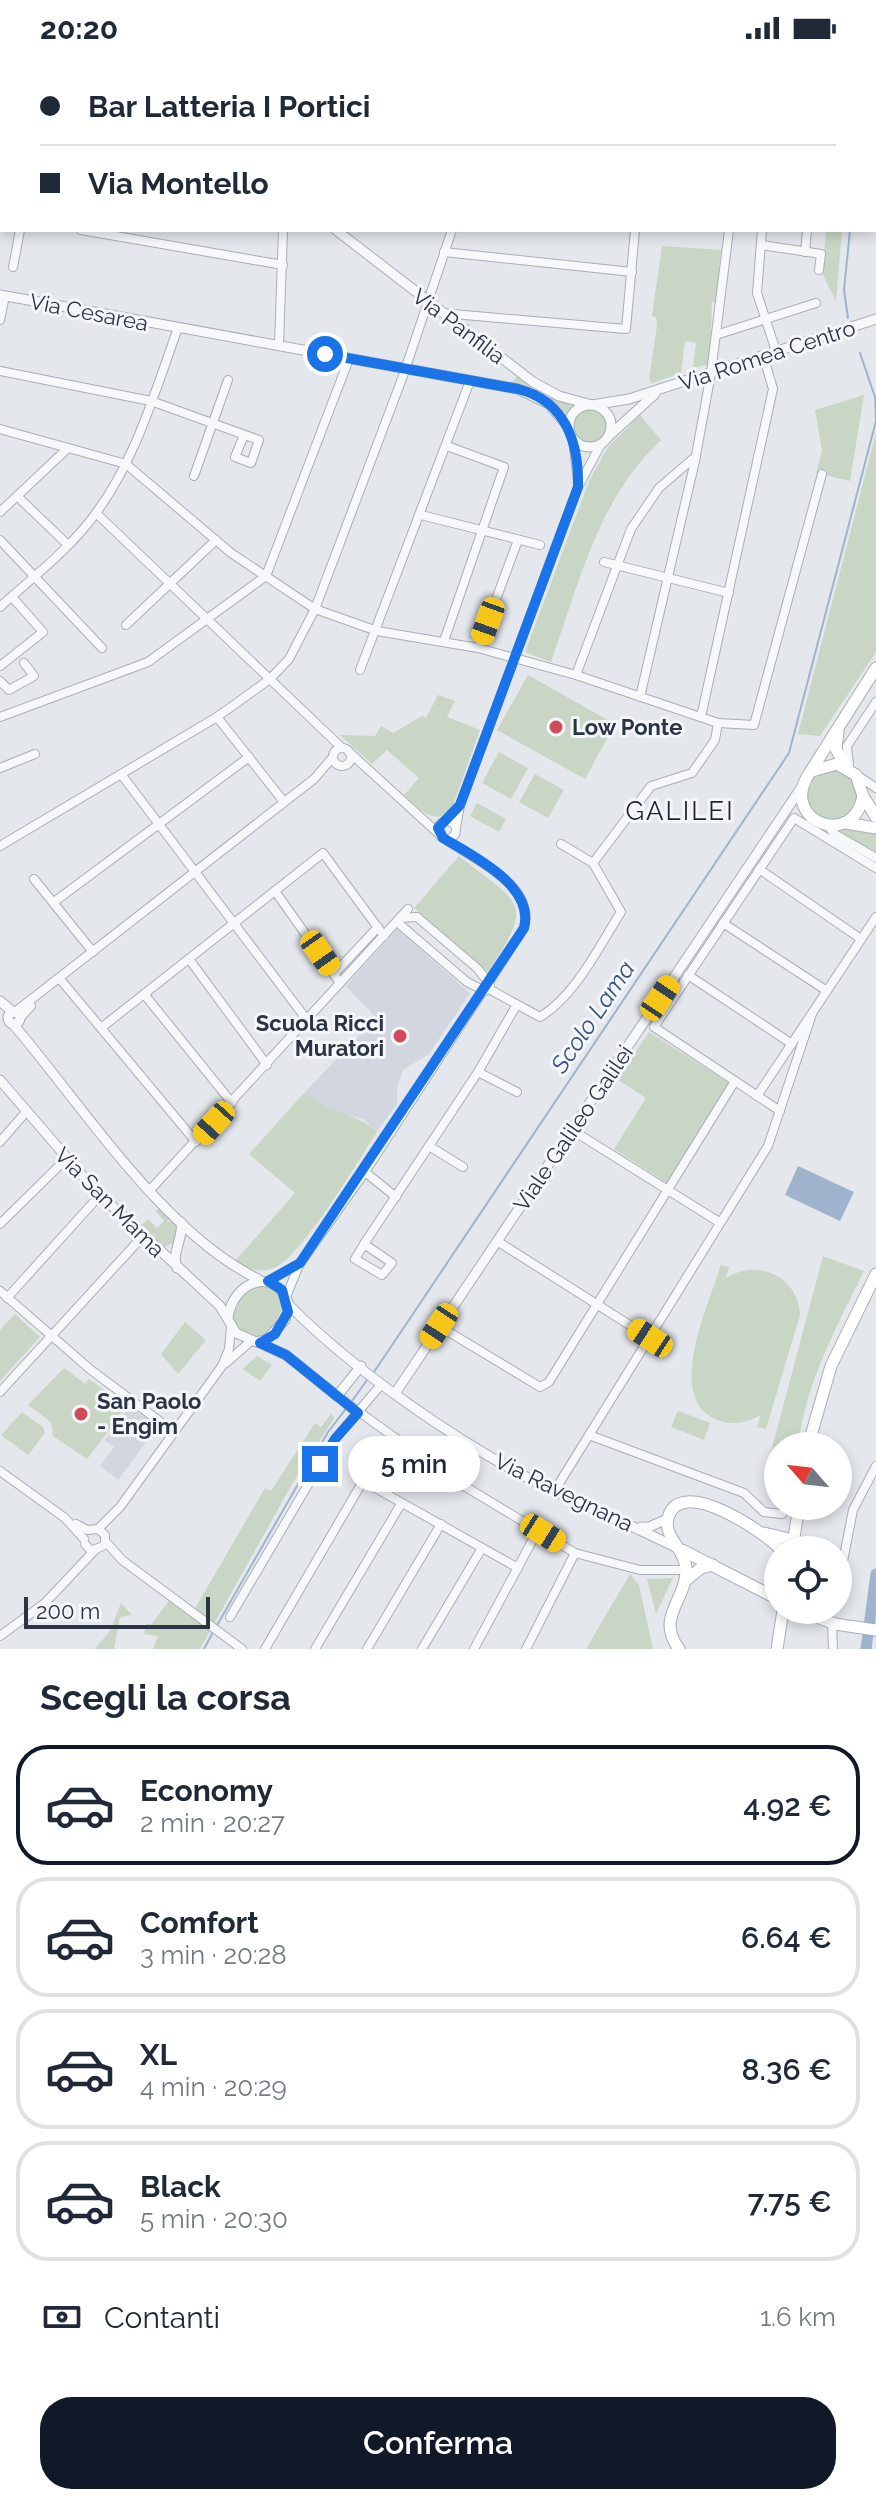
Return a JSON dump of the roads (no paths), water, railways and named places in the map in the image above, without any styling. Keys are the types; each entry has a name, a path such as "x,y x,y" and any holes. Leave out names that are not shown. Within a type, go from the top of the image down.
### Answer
{"main road":[{"path":"876,668 803,785 805,809 820,826 846,822 876,828"},
{"path":"842,720 835,743 876,817"},
{"path":"812,771 829,764 851,770"},
{"path":"846,822 858,811 863,796"},
{"path":"812,1432 831,1366 876,1274"},
{"path":"679,1649 672,1640 668,1619 686,1565 682,1550 670,1535 667,1519 682,1502 698,1500 772,1536"},
{"path":"764,1532 785,1527 789,1520"},
{"path":"764,1532 768,1536"},
{"name":"Via Ravegnana","path":"682,1550 764,1592"},
{"path":"683,1576 713,1565"},
{"path":"777,1649 781,1624"},
{"path":"851,1624 876,1630"}],"street":[{"path":"13,267 20,232"},
{"path":"93,232 283,265"},
{"path":"279,345 283,232"},
{"name":"Via Panfilia","path":"339,232 544,389 592,405"},
{"path":"0,846 217,717 270,679 289,659 315,609 405,370 451,232"},
{"path":"442,313 626,329 635,232"},
{"path":"640,697 696,456 711,373 729,232"},
{"path":"762,232 757,293 776,351"},
{"path":"805,252 807,232"},
{"path":"761,245 821,254 819,270"},
{"path":"444,252 632,272"},
{"path":"0,320 2,296"},
{"name":"Via Cesarea","path":"2,296 169,327"},
{"path":"716,335 816,303"},
{"name":"Via Romea Centro","path":"592,405 658,392 876,319"},
{"path":"169,327 530,393 555,409 569,428 578,487"},
{"path":"169,327 172,345"},
{"path":"0,607 68,545 96,513 126,464 172,345 169,327"},
{"path":"701,717 773,389 763,355"},
{"path":"0,717 148,662 266,576 349,359"},
{"path":"0,371 151,401 240,433"},
{"path":"194,476 228,380"},
{"path":"360,670 470,381"},
{"name":"Via Romea Centro","path":"604,440 658,392"},
{"path":"456,830 460,805 578,487 604,440 608,417 592,405 576,411 569,428"},
{"path":"0,429 126,464 216,540 315,609 377,631 478,648 576,675 718,723 754,725 822,474"},
{"path":"573,439 589,447 604,440"},
{"path":"444,641 504,467 447,446"},
{"path":"0,512 68,448"},
{"path":"576,675 631,529 659,488 696,456"},
{"path":"17,496 68,545"},
{"path":"96,513 332,740 442,836 519,892 527,909 521,937 365,1172 299,1265 280,1328 222,1366"},
{"path":"421,515 540,545"},
{"path":"0,540 102,648"},
{"path":"126,625 216,540"},
{"path":"478,648 518,540"},
{"path":"604,562 619,563 729,593"},
{"path":"0,666 43,632 12,597"},
{"path":"0,681 9,690 34,676 24,663"},
{"path":"876,702 847,746 851,770 876,788"},
{"path":"217,717 284,802"},
{"path":"593,863 651,786 692,773 715,740 718,723"},
{"path":"332,740 338,760"},
{"path":"16,1020 41,993 338,760 345,750"},
{"path":"338,760 351,758 345,750"},
{"path":"0,768 35,754"},
{"path":"54,902 249,757"},
{"path":"338,760 361,767 374,777"},
{"path":"121,774 307,1020"},
{"name":"Viale Galileo Galilei","path":"396,1392 572,1130 665,1001 773,838 777,823 803,785"},
{"path":"442,836 443,822 460,805"},
{"path":"777,823 786,813 805,809"},
{"path":"422,818 449,821 470,856"},
{"path":"780,1111 654,1027 665,1001 688,975 705,940 723,923 759,869 773,838 794,818 820,826 876,868"},
{"path":"442,836 456,830"},
{"path":"835,839 876,858"},
{"path":"397,922 472,984 487,988 540,1017 556,1007 621,912 593,863 561,844"},
{"path":"101,1028 323,853 384,936"},
{"path":"759,869 861,939"},
{"path":"34,879 93,952"},
{"path":"275,891 340,983"},
{"path":"410,913 480,974 487,988"},
{"path":"150,1190 397,922 410,913"},
{"path":"405,929 410,913"},
{"path":"757,1096 876,917"},
{"path":"723,923 827,991"},
{"path":"334,974 378,927"},
{"path":"189,959 267,1065"},
{"path":"472,984 480,974"},
{"path":"688,975 792,1044"},
{"path":"60,979 196,1142"},
{"path":"144,994 232,1103"},
{"path":"0,1001 78,1108 150,1190 181,1222 236,1267 263,1280 287,1301"},
{"path":"364,1244 478,1072 516,1006"},
{"path":"555,1490 768,1146 812,1014"},
{"path":"478,1072 517,1092"},
{"name":"Via San Mama","path":"0,1080 25,1113 100,1195 220,1306 229,1322"},
{"path":"439,1326 540,1387 549,1382 735,1081"},
{"path":"0,1142 25,1113"},
{"path":"572,1130 719,1222"},
{"path":"429,1146 463,1167"},
{"path":"0,1224 59,1161 66,1159"},
{"path":"365,1172 396,1197"},
{"path":"100,1195 4,1294 50,1337 174,1432"},
{"path":"177,1268 175,1255 183,1232 181,1222"},
{"path":"0,1392 143,1236"},
{"path":"497,1241 650,1338"},
{"path":"0,1636 29,1617 97,1551 100,1534 222,1366 229,1349 229,1322 237,1295 248,1283 299,1265"},
{"name":"Via Ravegnana","path":"287,1301 381,1384 499,1461 682,1550"},
{"path":"229,1322 255,1342 286,1355 396,1440 575,1553 640,1570 683,1576"},
{"path":"337,1396 361,1366"},
{"path":"230,1617 335,1439 381,1384"},
{"path":"589,1435 744,1493 764,1512"},
{"path":"265,1649 396,1440"},
{"path":"848,1536 853,1510 876,1466"},
{"path":"0,1471 65,1518 100,1534 122,1560 242,1649"},
{"path":"366,1484 518,1568"},
{"path":"315,1649 401,1504"},
{"path":"65,1518 97,1551 122,1560"},
{"path":"628,1523 649,1527 667,1519"},
{"path":"367,1649 441,1524"},
{"path":"474,1649 538,1530"},
{"path":"65,1582 84,1541 100,1534"},
{"path":"422,1649 482,1548"},
{"path":"526,1649 575,1553"},
{"path":"830,1624 833,1649"}],"water":[{"path":"798,1166 854,1192 840,1221 785,1195"}],"waterway":[{"name":"Scolo Lama","path":"848,318 844,290 850,232"},
{"name":"Scolo Lama","path":"374,1372 789,753 876,421 875,397 860,353"},
{"name":"Scolo Lama","path":"352,1401 367,1380"},
{"name":"Scolo Lama","path":"216,1627 328,1432 348,1406"},
{"path":"866,1649 876,1574"},
{"name":"Scolo Lama","path":"204,1649 213,1632"}],"place":[{"name":"Low Ponte","path":"556,727"},
{"name":"Scuola Ricci Muratori","path":"400,1036"},
{"name":"San Paolo - Engim","path":"81,1414"}],"district":[{"name":"GALILEI","path":"680,811"}]}
